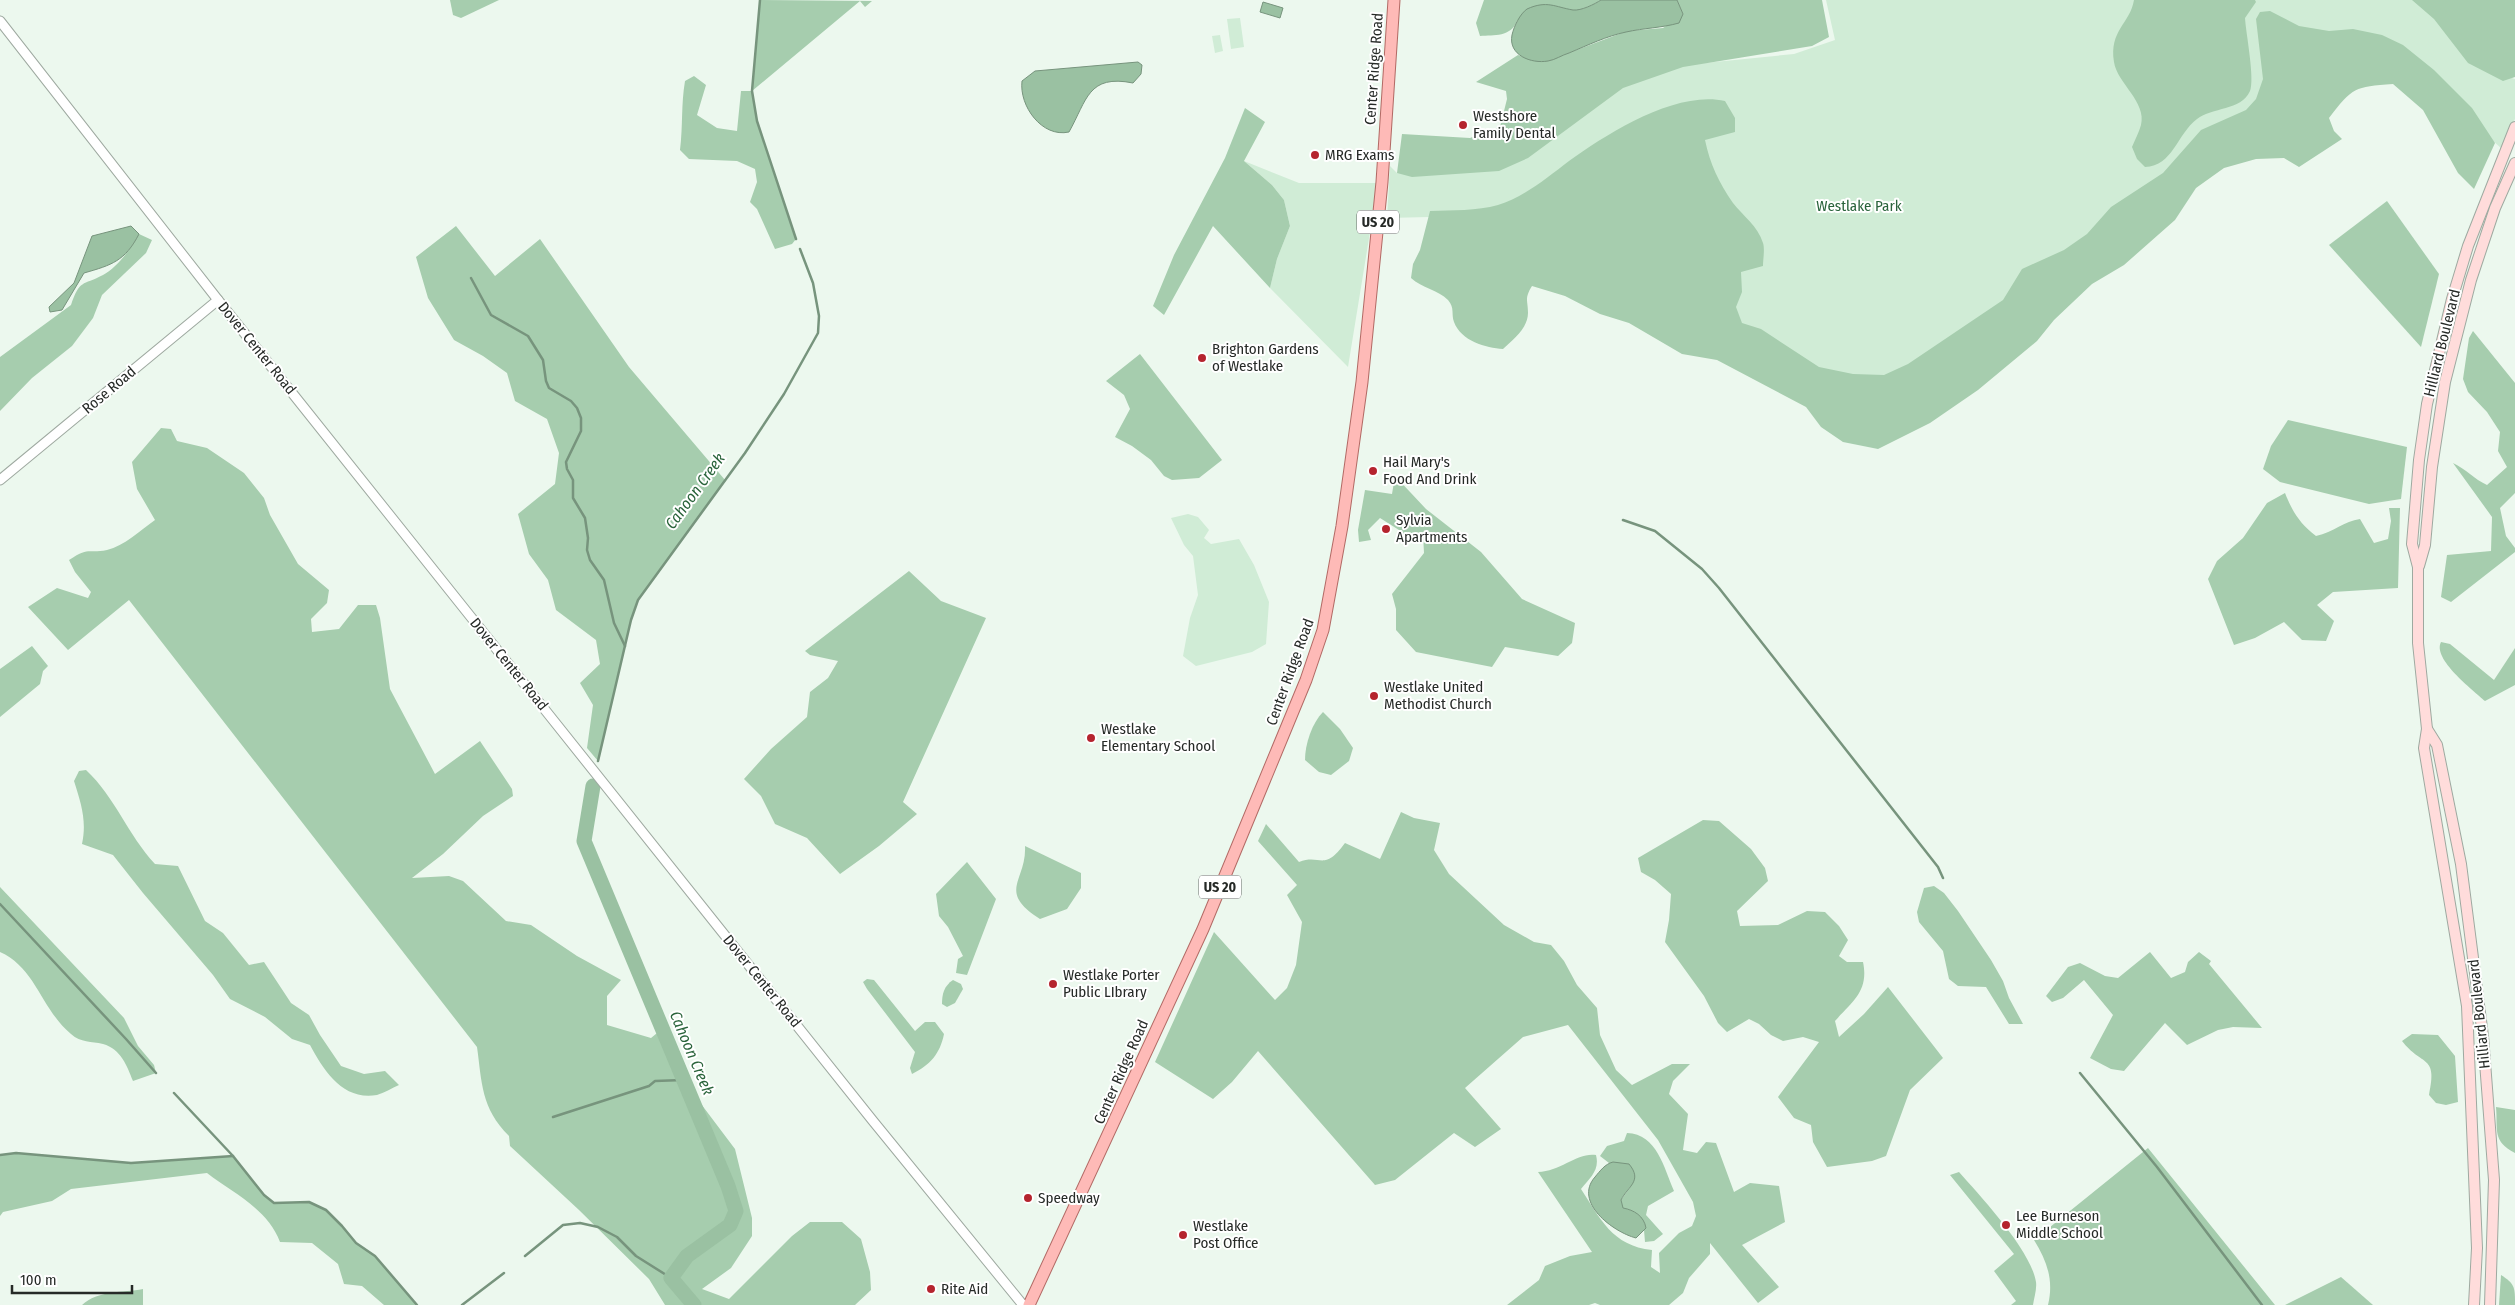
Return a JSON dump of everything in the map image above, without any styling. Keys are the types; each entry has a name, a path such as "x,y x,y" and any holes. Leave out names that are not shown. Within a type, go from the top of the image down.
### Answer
{"main road":[{"name":"Center Ridge Road","path":"1029,1305 1203,929 1306,680 1323,630 1342,526 1362,382 1382,182 1394,0"},
{"name":"Hilliard Boulevard","path":"2474,1305 2477,1248 2470,1033 2450,892 2424,748 2427,728 2418,643 2418,566 2412,544 2412,535 2419,460 2427,404 2452,299 2468,246 2515,127"},
{"name":"Hilliard Boulevard","path":"2418,566 2425,545 2432,466 2445,382 2471,280 2495,208 2515,163"},
{"name":"Hilliard Boulevard","path":"2427,728 2438,745 2461,864 2482,1036 2494,1180 2490,1305"}],"street":[{"name":"Dover Center Road","path":"0,21 218,300 873,1121 1023,1305"},
{"name":"Rose Road","path":"0,480 218,300"}],"green space":[{"name":"Westlake Park","path":"1826,0 2438,0 2501,74 2515,79 2515,119 2502,149 2456,107 2412,59 2268,86 2256,111 2174,166 2004,302 1889,379 1835,382 1471,216 1387,218 1390,166 1397,173 1574,112 1654,68 1794,54 1835,40"},
{"path":"1240,18 1244,47 1231,49 1227,19"},
{"path":"1220,35 1223,51 1215,53 1212,36"},
{"path":"1244,161 1299,183 1378,183 1348,367 1270,288 1277,259 1290,226 1284,200 1272,185"},
{"path":"1188,514 1198,517 1209,530 1204,538 1211,544 1239,539 1254,565 1269,602 1266,644 1252,652 1196,666 1183,656 1190,618 1198,595 1193,556 1184,545 1171,518"}],"shaded area":[{"path":"450,0 499,0 461,18 453,15"},
{"path":"760,0 872,1 865,7 860,1 752,91"},
{"path":"1484,0 1601,0 1593,5 1572,12 1517,21 1511,30 1506,33 1480,36 1476,23"},
{"path":"1601,0 1677,0 1683,14 1679,23 1619,34 1548,61 1541,62 1522,57 1514,48 1512,42 1513,32 1520,17 1527,9 1546,5 1576,10 1588,7"},
{"path":"1677,0 1822,0 1829,37 1812,46 1683,67 1623,88 1528,158 1499,171 1412,177 1397,173 1402,134 1470,138 1500,127 1507,99 1506,91 1476,82 1518,55 1530,60 1547,61 1627,31 1663,28 1683,14"},
{"path":"2134,0 2255,0 2256,2 2245,18 2251,77 2250,91 2246,97 2240,102 2210,112 2197,119 2190,125 2162,161 2145,167 2137,159 2132,147 2141,125 2140,108 2116,70 2113,51 2114,42 2132,8"},
{"path":"2412,0 2515,0 2515,77 2503,81 2468,63 2434,19"},
{"path":"1263,2 1283,8 1280,18 1260,12"},
{"path":"2270,11 2299,26 2329,31 2353,29 2382,35 2403,45 2434,70 2472,108 2495,143 2474,189 2458,173 2423,110 2393,84 2370,86 2355,90 2329,118 2334,131 2342,139 2299,167 2284,158 2256,159 2224,168 2196,188 2175,220 2124,265 2092,284 2054,320 2037,341 1978,390 1930,423 1878,449 1843,442 1821,427 1806,407 1717,360 1682,354 1629,323 1600,314 1565,296 1532,286 1527,297 1528,313 1526,324 1519,333 1503,349 1482,345 1468,339 1457,329 1448,300 1411,278 1413,264 1420,250 1430,211 1464,210 1498,205 1517,197 1535,186 1603,138 1643,116 1685,102 1706,99 1725,101 1735,118 1735,132 1705,140 1707,149 1723,188 1733,203 1758,231 1764,248 1763,266 1741,272 1742,292 1736,307 1742,323 1761,329 1819,367 1853,374 1884,375 1908,364 2003,300 2022,269 2064,250 2087,234 2111,207 2163,173 2201,130 2246,110 2256,99 2263,79 2256,19 2260,12"},
{"path":"1138,62 1142,65 1141,74 1133,83 1107,82 1091,92 1069,132 1059,133 1041,125 1028,110 1024,100 1022,81 1035,71"},
{"path":"694,76 706,85 697,115 717,128 737,131 741,91 752,91 757,121 796,239 792,244 775,249 757,209 750,202 757,182 755,169 737,161 689,159 680,150 685,81"},
{"path":"1245,108 1265,122 1244,161 1272,185 1284,200 1290,226 1277,259 1270,288 1213,226 1164,315 1153,306 1174,255 1225,158"},
{"path":"2387,201 2439,274 2421,347 2329,245"},
{"path":"131,226 139,234 123,256 117,261 84,273 62,310 50,312 49,307 74,283 92,236"},
{"path":"456,226 495,276 540,239 629,367 725,480 638,600 631,620 598,761 587,748 593,705 580,683 600,664 596,640 556,610 548,580 529,554 518,514 555,484 559,453 547,419 515,401 507,373 483,356 454,340 428,298 416,257"},
{"path":"139,234 152,240 146,253 102,295 93,318 72,346 32,378 0,411 0,357 71,305 82,284 103,275 114,267"},
{"path":"2473,331 2515,383 2515,493 2500,508 2506,536 2515,548 2515,552 2451,602 2441,597 2447,555 2491,551 2492,517 2453,463 2487,485 2507,467 2498,451 2500,432 2487,412 2468,392 2463,379 2469,338"},
{"path":"1140,354 1222,460 1199,478 1172,480 1164,476 1151,460 1132,446 1115,437 1130,409 1124,395 1106,381"},
{"path":"2288,420 2407,447 2401,499 2369,504 2280,482 2263,469 2271,446"},
{"path":"161,428 171,429 177,441 207,448 244,473 264,498 270,515 298,564 329,590 327,603 311,619 312,632 339,629 358,605 376,605 380,618 390,689 435,774 480,741 512,789 513,796 483,816 443,854 412,878 449,876 463,881 506,921 531,925 577,956 621,980 607,996 607,1025 651,1038 662,1029 683,1080 735,1149 752,1218 752,1236 731,1268 702,1289 729,1299 792,1236 810,1222 842,1222 861,1239 870,1272 871,1290 855,1305 665,1305 649,1279 510,1146 509,1136 493,1115 484,1094 477,1047 129,600 68,650 28,607 57,588 88,598 91,592 75,572 69,560 85,552 107,550 120,545 155,520 137,489 132,462"},
{"path":"1395,476 1426,509 1481,552 1522,599 1575,623 1572,643 1558,656 1505,647 1492,667 1416,652 1396,630 1396,609 1392,594 1424,553 1423,534 1403,535 1399,530 1380,518 1368,530 1371,540 1359,542 1358,530 1365,490 1392,494"},
{"path":"2285,493 2297,517 2316,536 2360,519 2374,543 2388,539 2391,521 2389,508 2400,508 2398,588 2333,592 2317,605 2334,621 2326,641 2302,640 2284,622 2255,638 2234,645 2208,579 2217,561 2243,538 2267,503"},
{"path":"909,571 941,601 986,618 903,802 917,814 879,846 840,874 807,838 775,824 761,796 744,779 771,749 807,717 810,692 828,678 838,661 810,655 805,651"},
{"path":"2441,642 2450,644 2494,680 2515,648 2515,685 2485,701 2455,674 2442,657"},
{"path":"32,646 48,666 43,671 40,684 0,717 0,669"},
{"path":"1323,712 1340,729 1353,748 1349,761 1331,775 1319,772 1305,760 1310,734"},
{"path":"86,770 105,792 145,853 155,864 178,866 205,921 223,933 249,965 264,962 291,1003 309,1015 341,1066 364,1074 385,1071 399,1085 377,1095 365,1096 345,1089 328,1074 310,1045 292,1039 265,1017 230,999 213,975 113,855 82,844 84,820 74,781 79,771"},
{"path":"1401,812 1414,818 1440,823 1434,850 1449,874 1504,925 1534,942 1551,945 1564,961 1577,985 1597,1008 1600,1035 1616,1070 1632,1085 1672,1064 1690,1064 1673,1081 1669,1094 1688,1114 1683,1150 1697,1153 1706,1142 1716,1143 1734,1192 1750,1183 1779,1186 1785,1222 1742,1245 1779,1287 1758,1303 1710,1243 1710,1254 1689,1278 1683,1293 1669,1305 1600,1305 1595,1303 1589,1305 1507,1305 1539,1280 1545,1266 1570,1256 1592,1252 1538,1172 1546,1171 1583,1156 1596,1155 1597,1165 1591,1177 1581,1189 1601,1220 1617,1237 1627,1243 1652,1250 1651,1267 1660,1273 1659,1253 1679,1233 1692,1226 1696,1216 1693,1202 1658,1140 1568,1025 1523,1037 1465,1088 1501,1129 1475,1147 1454,1133 1395,1180 1375,1185 1258,1051 1232,1082 1213,1099 1155,1062 1214,932 1275,1000 1287,988 1296,965 1302,922 1287,895 1297,885 1258,841 1266,824 1299,862 1312,859 1327,860 1338,852 1345,843 1380,859"},
{"path":"1703,820 1719,821 1751,849 1765,868 1768,881 1737,911 1740,926 1778,925 1807,911 1825,912 1839,926 1848,940 1839,956 1847,962 1863,962 1864,981 1862,988 1835,1021 1839,1037 1864,1014 1888,987 1943,1058 1910,1090 1886,1156 1872,1161 1827,1167 1813,1142 1811,1125 1794,1118 1778,1097 1819,1042 1803,1037 1783,1041 1749,1019 1727,1032 1718,1023 1704,996 1665,942 1671,894 1655,880 1641,872 1638,858"},
{"path":"1025,846 1081,873 1081,888 1067,909 1040,919 1019,901 1016,893"},
{"path":"967,862 996,899 967,975 956,973 958,959 963,956 948,927 939,916 936,894"},
{"path":"1934,886 1944,893 1958,911 1991,960 2023,1024 2009,1024 1986,987 1958,986 1949,979 1943,951 1919,922 1917,912 1924,888"},
{"path":"0,887 124,1018 138,1046 154,1065 156,1073 133,1081 119,1054 109,1046 82,1040 71,1034 52,1013 22,968 0,952"},
{"path":"2150,952 2171,978 2185,972 2188,962 2199,952 2211,961 2209,964 2262,1028 2233,1027 2218,1030 2187,1045 2165,1023 2124,1071 2111,1069 2090,1058 2113,1015 2084,980 2063,998 2052,1002 2046,996 2068,967 2080,963 2105,976 2118,978"},
{"path":"867,979 874,980 915,1031 925,1022 935,1022 944,1034 937,1053 929,1063 912,1074 910,1068 915,1052 867,989 863,982"},
{"path":"953,980 961,984 963,989 955,1003 947,1007 942,1004 943,994 947,985"},
{"path":"2412,1034 2438,1035 2455,1056 2458,1102 2446,1105 2436,1103 2429,1095 2431,1082 2430,1067 2402,1041"},
{"path":"2496,1107 2515,1110 2515,1153 2508,1149 2499,1139"},
{"path":"1627,1133 1646,1139 1652,1146 1663,1163 1674,1191 1648,1206 1646,1215 1663,1234 1654,1241 1645,1242 1644,1230 1646,1228 1642,1220 1634,1212 1622,1208 1621,1200 1631,1186 1629,1164 1609,1163 1600,1156 1607,1146 1624,1141"},
{"path":"2148,1148 2275,1305 2048,1305 2050,1279 2046,1263 2034,1240"},
{"path":"16,1153 131,1163 233,1156 264,1195 274,1203 309,1202 326,1210 356,1243 375,1256 417,1305 384,1305 362,1286 344,1284 338,1264 312,1243 280,1242 267,1220 258,1211 207,1173 71,1189 52,1201 3,1212 0,1216 0,1155"},
{"path":"1613,1162 1629,1164 1635,1175 1633,1183 1621,1200 1623,1208 1638,1214 1645,1224 1646,1228 1636,1238 1607,1223 1592,1206 1589,1196 1590,1187 1601,1170"},
{"path":"1959,1172 2004,1224 2025,1255 2036,1282 2033,1305 2011,1305 2016,1301 1994,1271 2014,1254 1950,1175"},
{"path":"2501,1275 2512,1284 2515,1294 2515,1305 2499,1305"},
{"path":"2341,1277 2373,1305 2285,1305"},
{"path":"143,1289 143,1305 82,1305 88,1300 103,1294"}],"waterway":[{"name":"Cahoon Creek","path":"760,0 752,91 757,121 796,239"},
{"name":"Cahoon Creek","path":"598,761 631,620 638,600 745,453 784,394 818,333 819,316 813,283 800,249"},
{"path":"471,278 491,315 528,336 543,360 549,388 571,401 577,408 581,418 581,431 566,462 567,469 573,480 573,498 585,518 588,538 587,550 590,560 604,580 614,623 625,646"},
{"path":"1623,520 1655,531 1702,569 1719,588 1938,867 1943,878"},
{"name":"Cahoon Creek","path":"593,786 584,841 728,1186 736,1211 730,1225 687,1256 671,1278 694,1305"},
{"path":"0,904 156,1073"},
{"path":"2080,1073 2157,1167 2262,1305"},
{"path":"553,1117 649,1086 655,1081 683,1080"},
{"path":"174,1093 233,1156 264,1195 274,1203 309,1202 326,1210 356,1243 375,1256 417,1305"},
{"path":"0,1155 16,1153 131,1163 233,1156"},
{"path":"525,1256 563,1225 580,1223 598,1227 617,1237 636,1256 671,1278"},
{"path":"462,1305 504,1273"}],"place":[{"name":"Westshore Family Dental","path":"1463,125"},
{"name":"MRG Exams","path":"1315,155"},
{"name":"Brighton Gardens of Westlake","path":"1202,358"},
{"name":"Hail Mary's Food And Drink","path":"1373,471"},
{"name":"Sylvia Apartments","path":"1386,529"},
{"name":"Westlake United Methodist Church","path":"1374,696"},
{"name":"Westlake Elementary School","path":"1091,738"},
{"name":"Westlake Porter Public LIbrary","path":"1053,984"},
{"name":"Speedway","path":"1028,1198"},
{"name":"Lee Burneson Middle School","path":"2006,1225"},
{"name":"Westlake Post Office","path":"1183,1235"},
{"name":"Rite Aid","path":"931,1289"}]}
